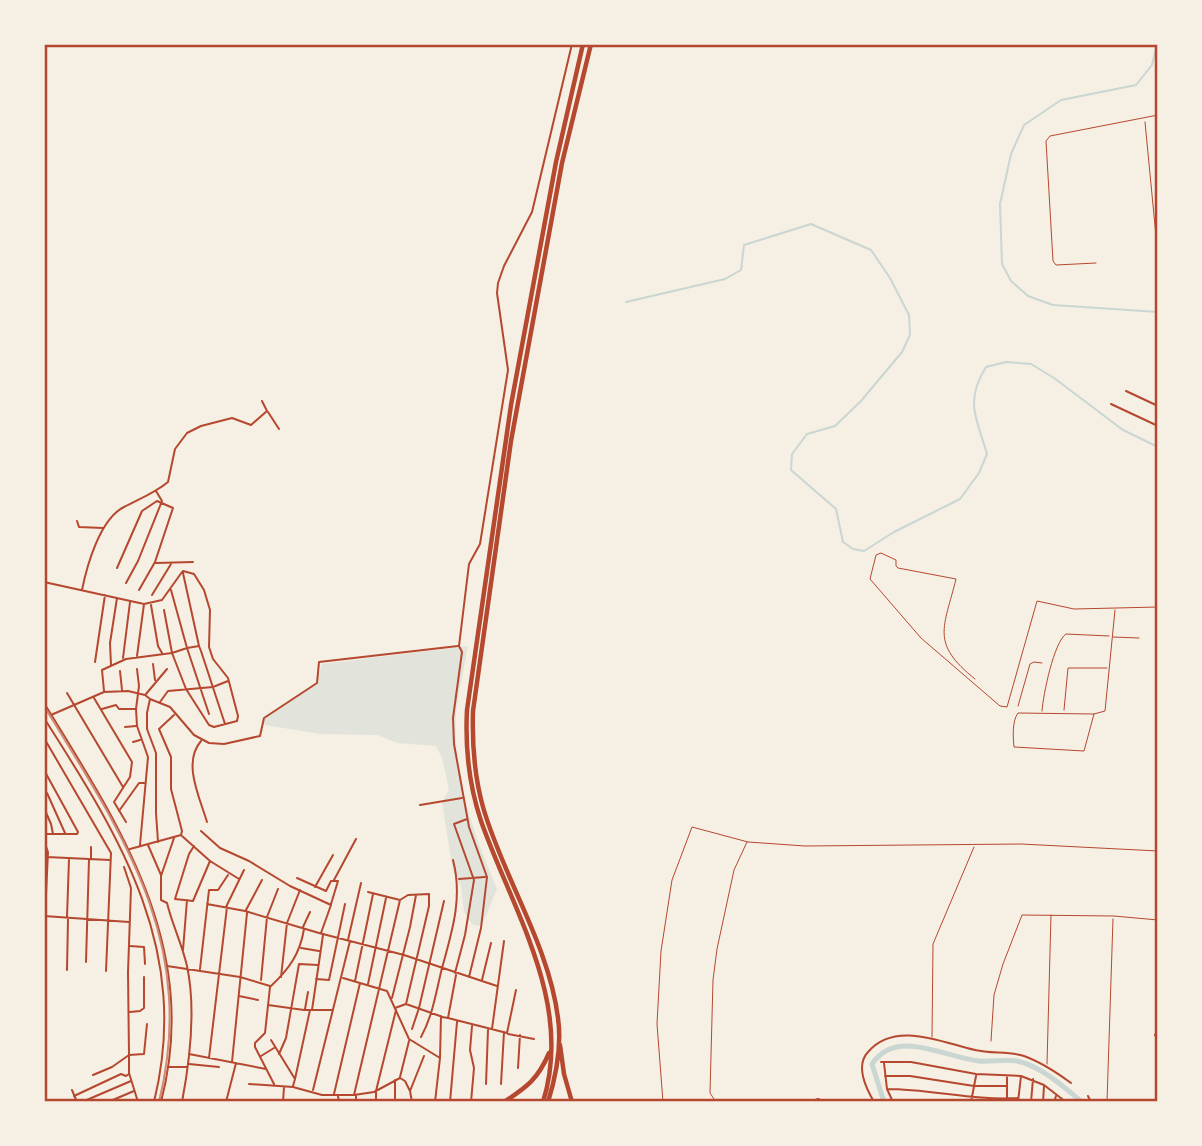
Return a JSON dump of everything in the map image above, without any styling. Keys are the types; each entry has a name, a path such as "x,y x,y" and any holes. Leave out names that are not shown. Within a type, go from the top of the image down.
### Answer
{"highway":[{"path":"546,1102 551,1022 541,973 481,821 467,757 469,690 510,405 544,222 583,44"},
{"path":"572,1102 564,1074 558,1020 547,972 487,819 474,756 474,704 505,479 550,224 562,163 592,44"},
{"path":"546,1102 558,1055 558,1020"},
{"path":"504,1102 530,1085 539,1074 550,1049"}],"street":[{"path":"469,977 481,927 487,877 467,818 454,744 453,718 462,652 459,646 469,564 480,544 508,370 497,293 500,274 531,212 572,44"},
{"path":"1126,391 1158,406"},
{"path":"262,401 279,429"},
{"path":"1111,404 1158,426"},
{"path":"82,590 88,564 104,528 121,508 138,502 168,482 176,446 192,429 232,418 251,425 267,411"},
{"path":"139,590 155,562 174,511 155,490"},
{"path":"117,568 143,508 161,499"},
{"path":"126,583 138,561 161,499"},
{"path":"77,521 79,527 104,528"},
{"path":"155,562 193,562"},
{"path":"152,595 172,564"},
{"path":"44,582 150,604 162,600 183,572"},
{"path":"183,572 199,646 226,724"},
{"path":"164,610 172,653 186,689 209,725 214,727 237,721 229,681 213,659 209,648 211,615 204,590 194,574 183,572"},
{"path":"171,590 209,714"},
{"path":"95,662 105,594"},
{"path":"111,666 110,643 118,597"},
{"path":"123,660 130,601"},
{"path":"137,657 144,604"},
{"path":"150,604 158,646 162,653"},
{"path":"104,692 102,670 123,660 199,646"},
{"path":"51,715 104,692 137,692 170,707 194,735 202,740 224,744 260,736 264,718 317,683 319,662 459,646"},
{"path":"153,664 155,681"},
{"path":"137,669 137,726 148,757 140,845"},
{"path":"145,695 167,670"},
{"path":"120,671 122,691"},
{"path":"160,703 166,692 213,687 229,681"},
{"path":"67,693 123,788"},
{"path":"93,696 132,762 131,773 123,788 114,803 107,808"},
{"path":"150,699 146,718 148,736 156,753 159,842"},
{"path":"45,704 130,849 151,899 163,939 171,1016 168,1066 161,1102"},
{"path":"101,709 116,705 119,709 136,709"},
{"path":"175,714 159,729 171,757 172,789 181,835"},
{"path":"44,718 122,849 148,912 161,977 163,1016 161,1067 153,1102"},
{"path":"125,727 137,726"},
{"path":"44,738 110,848 106,971"},
{"path":"133,743 141,739"},
{"path":"202,740 194,751 192,769 207,822"},
{"path":"44,770 78,831 77,834 45,834 44,825"},
{"path":"119,811 139,783 145,783"},
{"path":"47,793 66,835"},
{"path":"420,805 463,798"},
{"path":"114,803 126,822"},
{"path":"44,808 53,835"},
{"path":"448,1018 468,921 473,876 454,822 467,818"},
{"path":"90,827 96,824"},
{"path":"201,831 220,848 331,905"},
{"path":"130,849 181,835"},
{"path":"181,835 210,861 239,879"},
{"path":"174,838 161,876 161,901 167,903 187,968 189,1055 182,1102"},
{"path":"297,878 326,891 356,839"},
{"path":"44,841 47,849 44,916 130,922"},
{"path":"147,844 161,876"},
{"path":"194,846 175,898 191,901 194,899 210,861"},
{"path":"86,962 91,847"},
{"path":"315,887 333,855"},
{"path":"47,857 111,860"},
{"path":"67,970 69,858"},
{"path":"44,860 47,865"},
{"path":"421,1037 432,1014 456,919 458,879 453,860"},
{"path":"124,867 131,885 130,1073 138,1102"},
{"path":"209,1058 226,907 244,870"},
{"path":"200,970 209,890 219,889 228,874"},
{"path":"458,879 487,877"},
{"path":"232,1062 246,912 262,880"},
{"path":"293,1087 311,1010 322,934 339,884 334,880"},
{"path":"312,1092 339,980 342,978 361,883"},
{"path":"261,982 267,917 278,889"},
{"path":"281,977 287,923 300,890"},
{"path":"368,892 400,900 408,895 429,894 429,906 406,1003"},
{"path":"355,982 373,893"},
{"path":"392,999 416,894"},
{"path":"368,985 386,898"},
{"path":"182,951 187,900"},
{"path":"356,1102 355,1095 400,900"},
{"path":"412,1029 444,901"},
{"path":"207,904 267,917 416,958 497,986"},
{"path":"316,979 329,980 345,904"},
{"path":"275,1086 254,1045 265,1033 270,987 281,977 301,948 303,928 310,912"},
{"path":"486,1083 490,1029 504,942"},
{"path":"482,981 491,943"},
{"path":"129,946 144,947 145,964"},
{"path":"301,948 320,952"},
{"path":"279,1054 286,1038 299,963 318,965"},
{"path":"167,966 240,977 268,984 270,987"},
{"path":"129,1012 140,1012 144,1008 144,977"},
{"path":"342,978 381,988 388,993 409,1039 440,1058"},
{"path":"333,1095 360,983"},
{"path":"501,1084 505,1033 516,990"},
{"path":"304,1010 308,992"},
{"path":"238,995 258,1000"},
{"path":"376,1102 376,1091 396,1008 406,1003 432,1014 534,1039"},
{"path":"267,1005 304,1010 333,1010"},
{"path":"435,1102 441,1016"},
{"path":"450,1102 457,1020"},
{"path":"93,1075 112,1068 129,1055 144,1054 147,1024"},
{"path":"471,1102 474,1060 470,1050 472,1025"},
{"path":"1158,1030 1155,1035 1158,1040"},
{"path":"518,1068 520,1035"},
{"path":"874,1102 862,1070 864,1057 869,1050 895,1036 932,1039 962,1045 972,1050 1023,1055 1047,1066 1071,1083"},
{"path":"400,1078 409,1039"},
{"path":"271,1040 295,1079"},
{"path":"260,1057 275,1047"},
{"path":"189,1055 267,1069"},
{"path":"410,1091 424,1056"},
{"path":"916,1102 893,1102 887,1089 882,1062 911,1062 976,1074 1021,1076 1033,1079 1065,1102"},
{"path":"226,1102 236,1063"},
{"path":"168,1066 219,1067"},
{"path":"74,1096 121,1074 127,1076 130,1073"},
{"path":"971,1102 976,1074"},
{"path":"1007,1074 1007,1099"},
{"path":"885,1076 910,1076 974,1086 1007,1086"},
{"path":"1018,1102 1021,1076"},
{"path":"249,1084 293,1087 333,1095 355,1095 376,1091 400,1078 405,1081 410,1091 412,1102"},
{"path":"395,1079 395,1102"},
{"path":"1031,1102 1033,1079"},
{"path":"82,1102 132,1081"},
{"path":"283,1102 284,1086"},
{"path":"1043,1102 1044,1086"},
{"path":"887,1089 972,1098 1018,1098"},
{"path":"72,1090 77,1102"},
{"path":"108,1102 135,1091"},
{"path":"338,1095 340,1102"},
{"path":"1054,1102 1056,1095"},
{"path":"1088,1096 1091,1102"},
{"path":"810,1102 818,1099 825,1102"}],"lane":[{"path":"1096,262 1056,265 1053,261 1046,141 1050,136 1158,115"},
{"path":"1145,121 1158,257"},
{"path":"975,678 954,661 942,634 956,579 898,568 895,566 896,560 881,553 876,555 870,579 921,638 1000,706 1007,707 1037,601 1074,610 1158,607"},
{"path":"1094,714 1084,751 1016,748 1013,745 1018,713 1094,714 1105,710 1115,609"},
{"path":"1041,713 1052,665 1064,635 1139,638"},
{"path":"1018,706 1030,664 1042,663"},
{"path":"1064,713 1068,668 1108,668"},
{"path":"663,1102 657,1004 661,951 674,871 692,827 748,842 805,846 1069,845 1158,851"},
{"path":"716,1102 710,1093 713,980 734,870 748,842"},
{"path":"932,1039 933,944 974,845"},
{"path":"991,1041 994,995 1023,915 1114,916 1158,920"},
{"path":"1047,1066 1051,915"},
{"path":"1107,1102 1114,916"}],"shaded area":[{"path":"468,646 456,716 457,761 466,805 497,889 479,926 473,925 464,912 461,886 453,871 442,802 449,790 442,758 436,746 397,743 377,735 320,734 265,725 262,719 316,685 322,664"}],"waterway":[{"path":"1157,44 1152,65 1136,85 1061,100 1024,125 1011,154 1000,204 1002,264 1011,281 1028,296 1053,305 1158,312"},
{"path":"626,302 725,279 741,270 744,245 811,224 871,250 890,278 909,315 910,335 902,352 861,401 835,426 807,434 792,454 791,470 836,509 843,542 853,549 864,551 894,532 960,499 979,473 987,454 974,410 975,390 986,367 1006,362 1031,364 1123,430 1158,447"},
{"path":"884,1102 872,1064 882,1053 908,1046 979,1061 1012,1060 1026,1064 1052,1078 1082,1102"}],"railway":[{"path":"44,706 101,800 125,846 146,893 161,941 169,991 168,1045 159,1102"}]}
